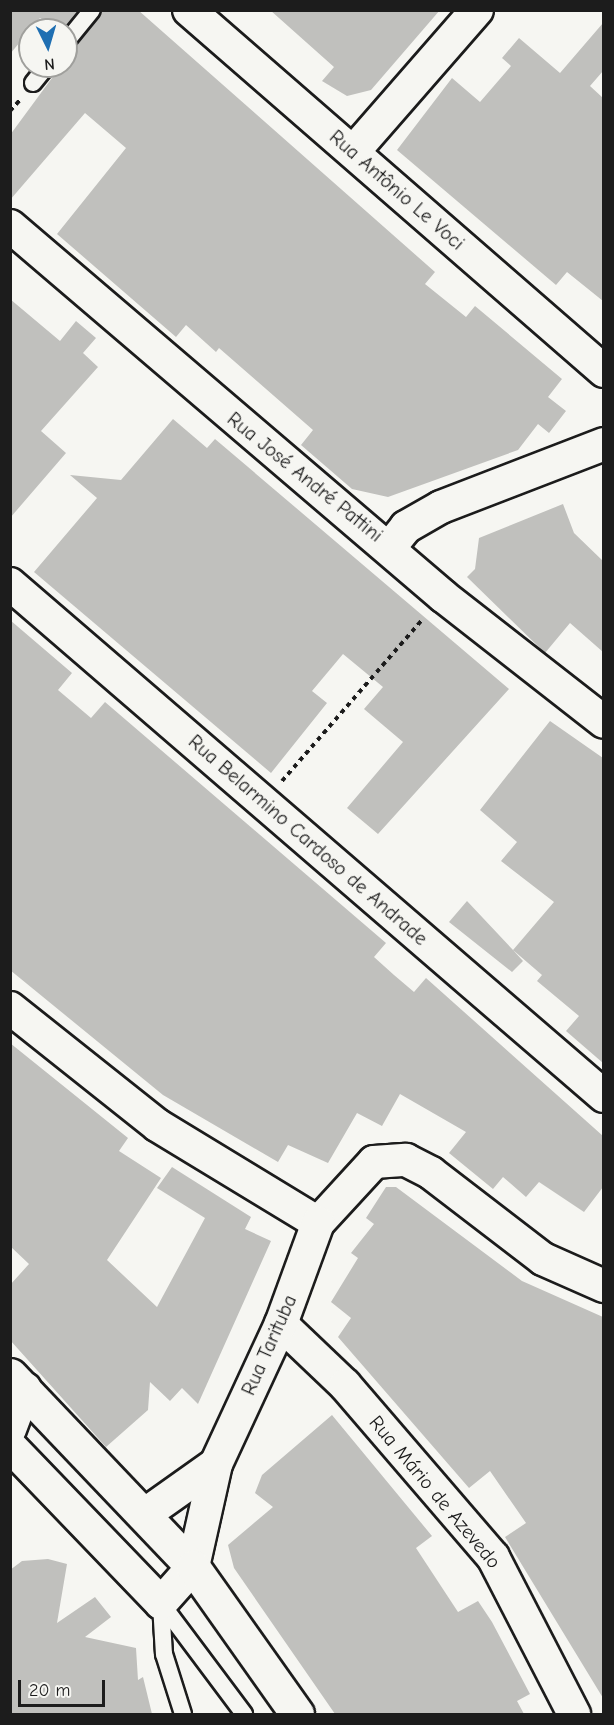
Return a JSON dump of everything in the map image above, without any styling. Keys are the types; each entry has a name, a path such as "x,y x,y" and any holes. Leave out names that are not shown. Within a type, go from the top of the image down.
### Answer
{"street":[{"name":"Rua Antônio Le Voci","path":"189,10 354,151 603,371"},
{"path":"354,151 477,10"},
{"name":"Rua José André Pattini","path":"10,226 390,547 443,596 603,722"},
{"path":"390,547 406,526 430,512 603,444"},
{"name":"Rua Belarmino Cardoso de Andrade","path":"10,584 603,1096"},
{"path":"10,1008 158,1125 318,1223 374,1162 406,1160 431,1173 543,1259 603,1286"},
{"name":"Rua Tarituba","path":"193,1567 216,1464 281,1324 318,1223"},
{"name":"Rua Mário de Azevedo","path":"281,1324 345,1385 493,1557 574,1714"},
{"path":"10,1429 18,1382"},
{"path":"18,1382 193,1567 297,1714"},
{"path":"10,1446 161,1603 193,1567"},
{"name":"Rua Tarituba","path":"144,1515 216,1464"}],"lane":[{"path":"78,27 92,10"},
{"path":"33,83 37,78"},
{"path":"161,1603 164,1653 183,1714"},
{"path":"161,1603 244,1714"}],"path":[{"path":"264,801 443,596"}],"building":[{"path":"10,10 78,10 72,18 18,18 18,44 10,54"},
{"path":"102,10 138,10 435,272 425,284 466,317 475,306 562,379 548,397 566,411 549,433 538,424 518,450 388,497 352,489 301,445 313,430 219,348 216,352 186,325 176,337 57,234 126,148 85,113 10,200 10,135 52,78 78,78 78,43"},
{"path":"270,10 440,10 371,90 347,96 322,81 334,67"},
{"path":"603,23 603,71 590,86 603,98 603,301 567,272 556,285 397,150 452,78 480,102 511,66 502,58 519,38 560,73"},
{"path":"10,299 60,341 76,321 96,338 83,353 98,367 41,431 66,453 10,518"},
{"path":"173,419 207,448 215,439 509,689 378,834 347,808 403,742 364,709 383,687 343,654 312,691 327,703 271,773 34,572 97,498 70,475 121,480"},
{"path":"563,504 574,533 603,561 603,652 570,623 545,653 467,577 475,569 479,538"},
{"path":"10,620 72,673 58,690 91,718 105,702 386,943 374,957 394,975 414,992 426,978 603,1136 603,1187 584,1212 539,1182 526,1197 503,1177 493,1189 449,1153 466,1132 400,1094 382,1126 357,1113 328,1163 288,1145 278,1162 163,1095 10,970"},
{"path":"550,721 603,758 603,1063 566,1031 579,1016 537,981 542,975 513,950 554,902 501,861 517,842 480,810"},
{"path":"467,901 523,961 512,972 449,922"},
{"path":"10,1043 128,1138 119,1151 161,1178 107,1260 157,1307 205,1218 157,1188 172,1167 251,1217 245,1229 271,1241 198,1404 182,1388 170,1401 150,1382 148,1410 106,1447 10,1340 10,1285 29,1264 10,1246"},
{"path":"386,1187 396,1187 522,1281 603,1317 603,1698 505,1537 526,1523 490,1471 469,1488 338,1337 351,1318 331,1302 358,1258 351,1253 374,1224 366,1218"},
{"path":"332,1415 432,1536 416,1548 458,1612 478,1601 492,1622 530,1694 517,1701 524,1714 335,1714 234,1568 228,1545 273,1507 255,1493 262,1475"},
{"path":"48,1559 67,1564 57,1623 95,1597 111,1617 85,1637 136,1648 138,1680 143,1677 152,1714 10,1714 10,1570 22,1561"}]}
